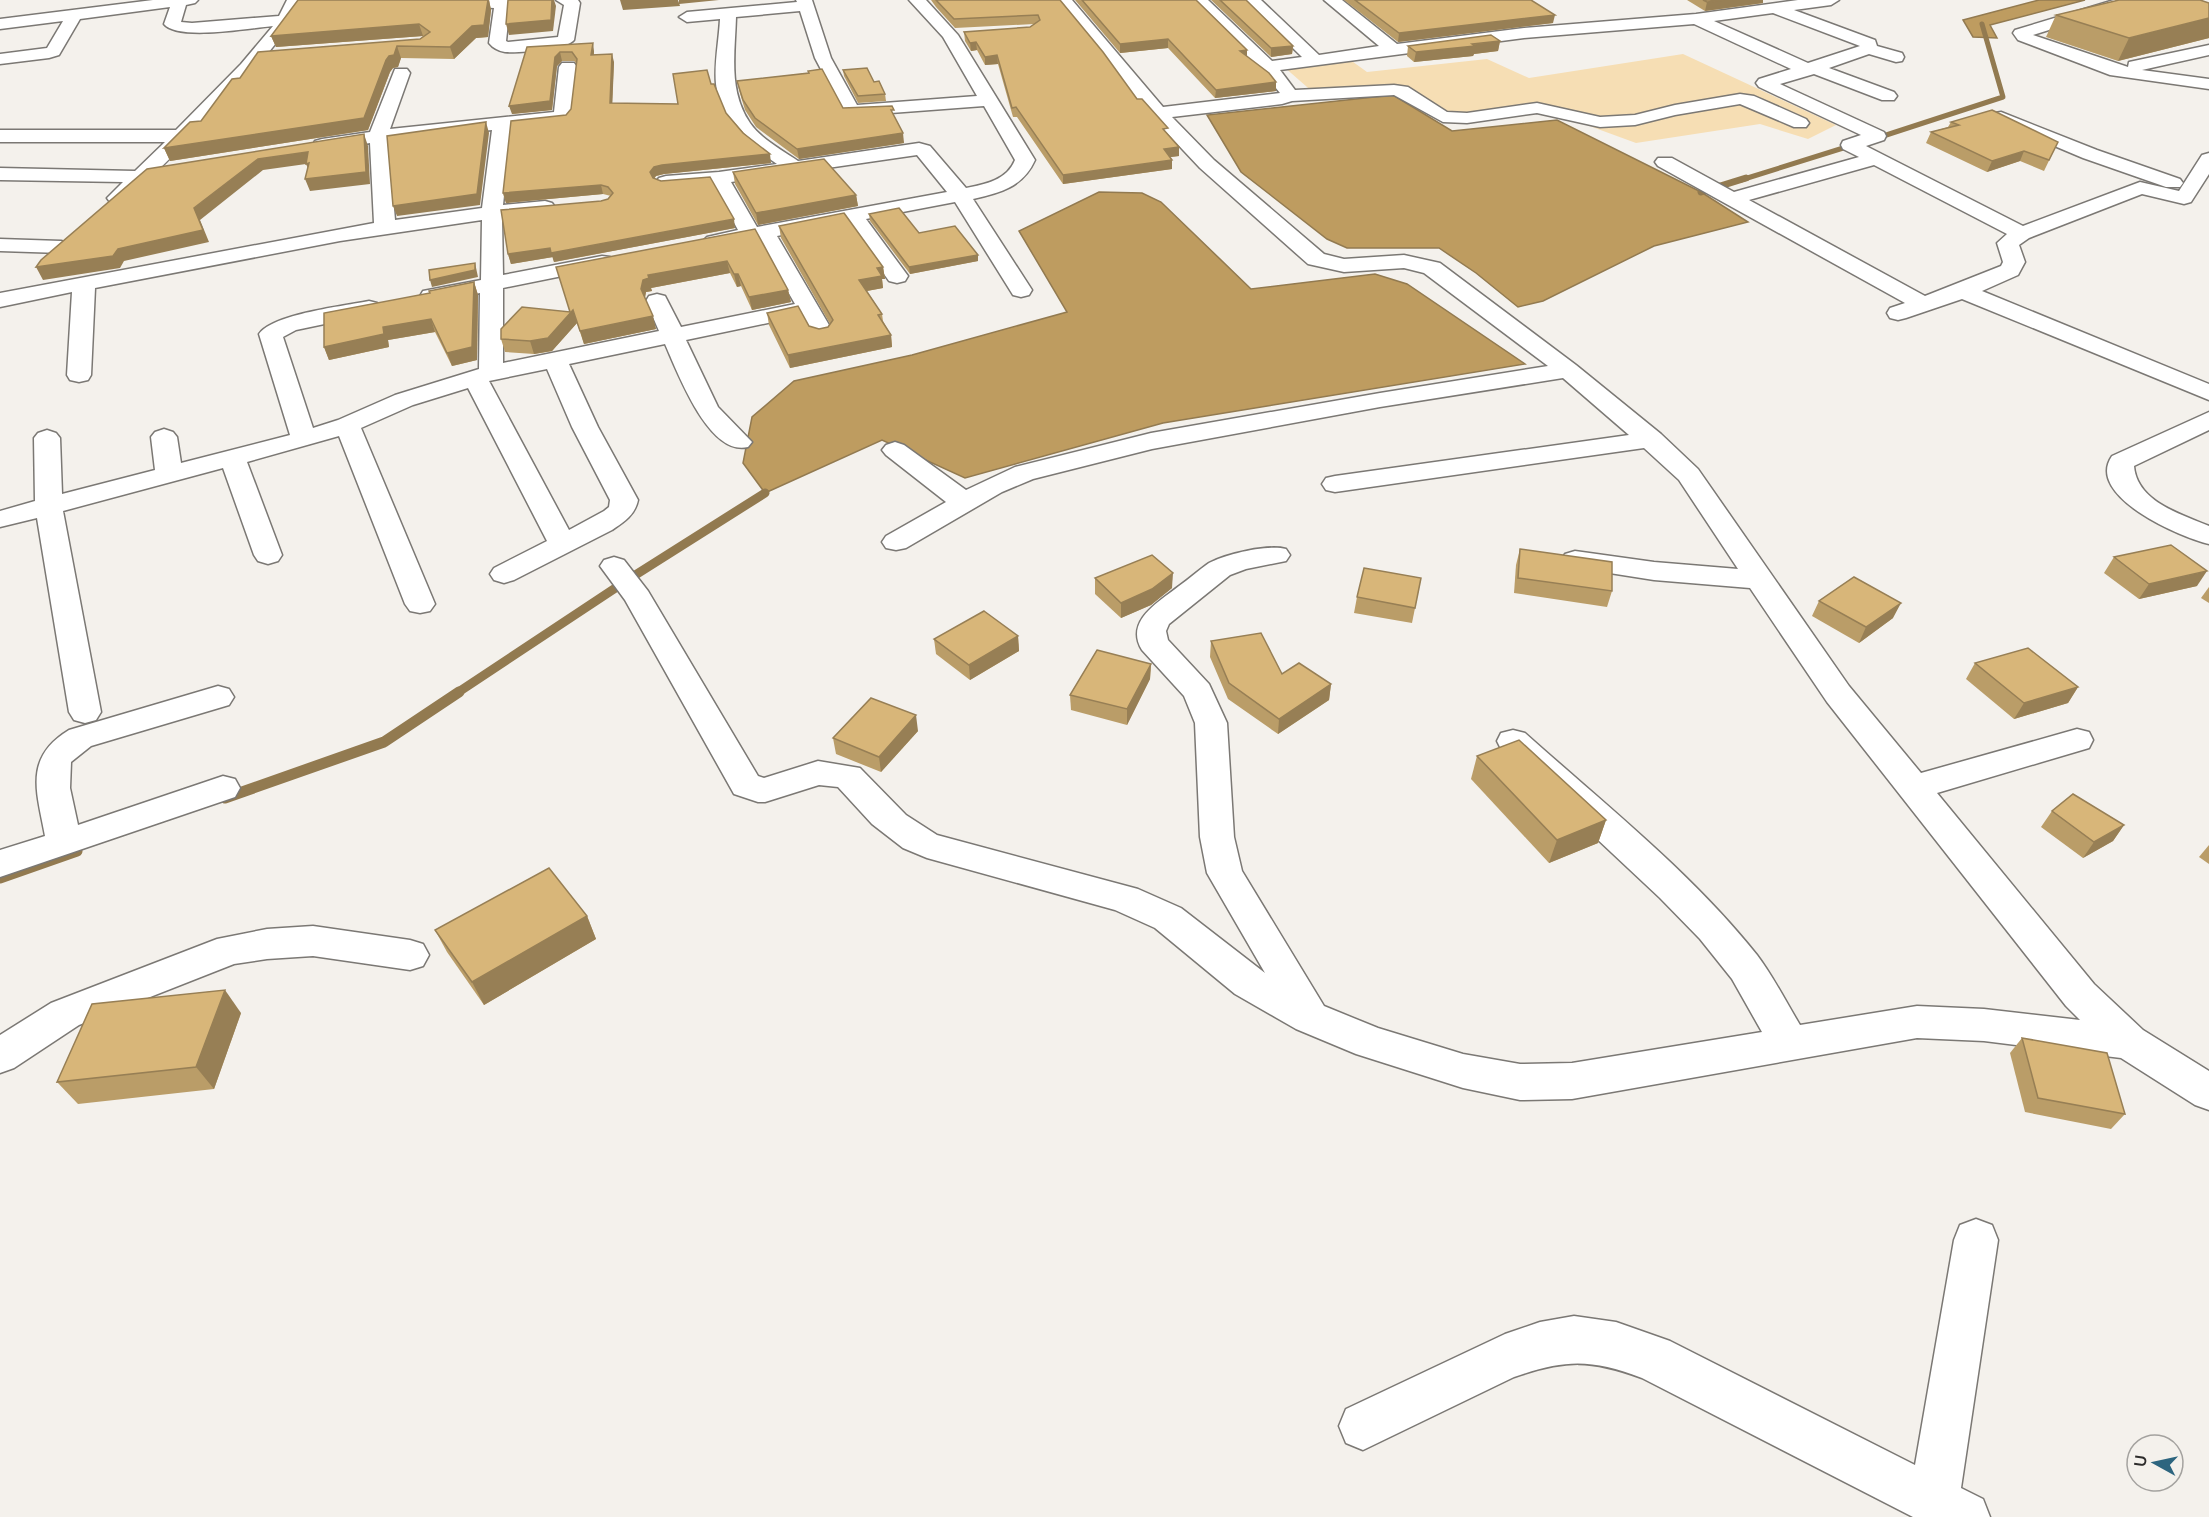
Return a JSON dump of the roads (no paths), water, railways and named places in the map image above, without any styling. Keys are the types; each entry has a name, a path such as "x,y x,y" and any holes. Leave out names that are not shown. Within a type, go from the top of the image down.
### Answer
{"street":[{"path":"105,208 143,175 257,56 286,20 295,0"},
{"path":"461,0 463,3 471,4 522,2"},
{"path":"543,0 554,0"},
{"path":"502,3 498,44 506,47 558,43 566,40 572,3 564,0"},
{"path":"686,0 687,26 728,14 806,3 814,37 851,111 989,100"},
{"path":"692,245 961,195 997,186 1015,178 1023,168 1025,160 950,35 917,0"},
{"path":"1064,0 1158,113 1207,164 1316,259 1336,264 1407,261 1425,264 1568,370 1652,439 1689,475 1838,694 2080,995 2129,1042 2209,1092"},
{"path":"1199,0 1268,68 1288,92 1288,96"},
{"path":"1252,0 1315,60"},
{"path":"1332,0 1393,49"},
{"path":"1759,0 1869,46 1893,49"},
{"path":"1268,68 1393,49 1576,28 1689,19 1831,0"},
{"path":"2130,0 2021,33 2024,37 2116,71 2209,84"},
{"path":"185,1 172,24 175,27 192,28 286,20"},
{"path":"0,24 153,2 185,1"},
{"path":"1658,5 1811,69 1888,96"},
{"path":"728,14 724,86 733,107 742,126 759,143 794,166"},
{"path":"0,59 53,51 74,15"},
{"path":"1558,17 1576,28"},
{"path":"950,35 973,33"},
{"path":"1869,46 1811,69 1765,83 1877,136 1850,145 2022,234"},
{"path":"2116,71 2209,50"},
{"path":"257,56 277,54"},
{"path":"298,149 378,136 502,124 562,126 568,67"},
{"path":"385,226 381,187 382,164 378,136 401,74"},
{"path":"1158,113 1288,96 1394,90 1402,91 1443,117 1467,118 1537,108 1600,122 1635,120 1675,110 1740,99 1748,100 1800,123"},
{"path":"1540,92 1575,116"},
{"path":"2001,117 2090,154 2192,189"},
{"path":"502,124 492,212 492,283 483,376 563,544"},
{"path":"0,136 181,136"},
{"path":"664,182 718,178 923,150 961,195 1021,290"},
{"path":"1727,197 1876,157"},
{"path":"1899,313 1963,291 2010,270 2014,262 2008,243 2022,234 2140,188 2182,199 2192,189 2209,159"},
{"path":"1665,162 1923,304"},
{"path":"0,174 143,175 180,167"},
{"path":"718,178 808,308 821,332"},
{"path":"794,204 811,223"},
{"path":"0,300 385,226 492,212 570,205"},
{"path":"1776,224 1803,213"},
{"path":"853,216 897,276"},
{"path":"44,262 79,232"},
{"path":"0,245 61,247"},
{"path":"304,439 272,334 289,325 621,259"},
{"path":"0,300 26,277"},
{"path":"79,375 84,283"},
{"path":"1963,291 2209,393"},
{"path":"657,301 707,410 739,442"},
{"path":"0,519 304,439 347,425 404,400 483,376 555,359 808,308"},
{"path":"504,574 618,514 624,500 585,427 555,359"},
{"path":"896,542 993,486 1024,473 1150,441 1380,400 1568,370"},
{"path":"2209,420 2121,462 2119,475 2124,487 2152,510 2209,536"},
{"path":"347,425 420,604"},
{"path":"164,436 169,473"},
{"path":"47,438 49,506 85,712"},
{"path":"1335,484 1652,439"},
{"path":"895,450 964,502"},
{"path":"233,459 268,555"},
{"path":"1276,555 1239,562 1220,569 1156,619 1151,631 1153,643 1198,692 1211,723 1217,837 1224,873 1311,1017"},
{"path":"1575,560 1654,571 1759,580"},
{"path":"626,581 746,785 765,790 818,772 848,776 900,831 911,838 927,845 1125,899 1168,918 1249,983 1311,1017 1391,1049 1463,1071 1520,1082 1572,1081 1917,1022 1984,1024 2129,1042"},
{"path":"64,843 53,773 54,761 65,747 80,738 218,697"},
{"path":"1912,788 2077,740"},
{"path":"1513,741 1674,888 1713,929 1745,968 1791,1044"},
{"path":"0,864 223,788"},
{"path":"0,1056 65,1014 230,950 267,944 313,941 410,955"},
{"path":"1364,1426 1505,1357 1539,1345 1574,1339 1616,1345 1653,1358 1949,1510 1976,1240"}],"waterway":[{"path":"1874,139 2003,97 1982,24"},
{"path":"1741,180 1856,144"},
{"path":"1701,192 1746,178"},
{"path":"457,693 629,579 765,493"},
{"path":"225,798 384,742 459,692"},
{"path":"0,878 77,851"}]}
